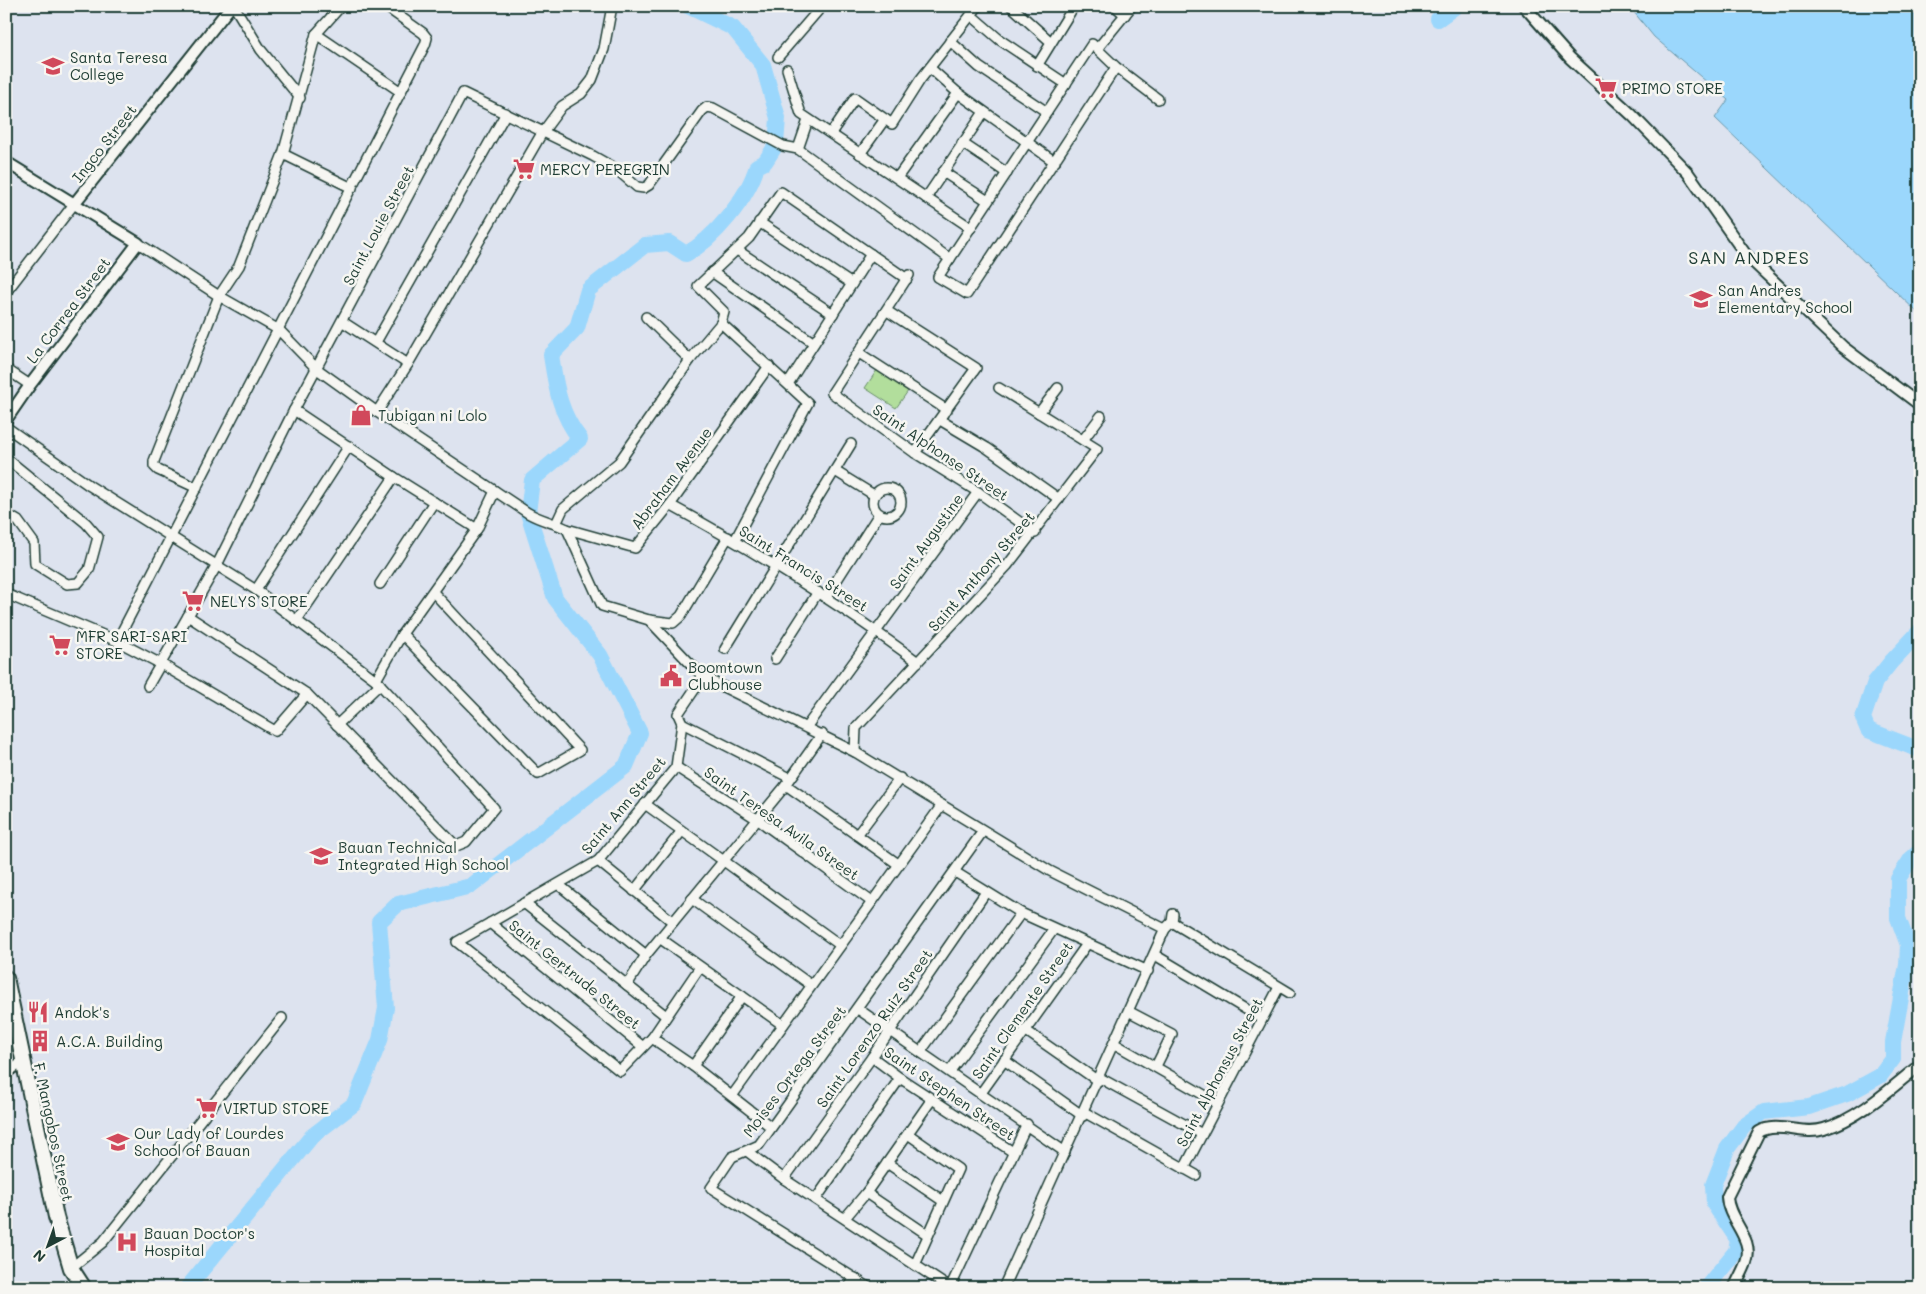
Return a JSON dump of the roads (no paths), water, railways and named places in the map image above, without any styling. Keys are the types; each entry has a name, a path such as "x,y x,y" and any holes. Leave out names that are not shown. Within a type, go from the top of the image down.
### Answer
{"main road":[{"name":"F. Mangobos Street","path":"6,978 22,1062 56,1217 71,1268 84,1288"}],"street":[{"path":"232,6 262,50 300,98"},
{"name":"Ingco Street","path":"74,204 232,6"},
{"path":"197,488 158,470 154,466 154,461 219,296 239,266 283,154 300,98 310,50 316,34 341,6"},
{"path":"117,641 279,330 427,38 423,33 385,6"},
{"path":"377,412 408,364 542,133 562,106 581,94 592,80 604,49 612,6"},
{"path":"778,57 822,6"},
{"path":"831,133 855,98 892,124 920,80 978,6"},
{"path":"1011,6 1051,42"},
{"path":"1115,6 1125,15"},
{"path":"1097,49 1132,6"},
{"path":"1524,6 1570,58 1632,115 1688,173 1746,255 1843,346 1920,405"},
{"path":"1037,66 1070,8"},
{"path":"971,15 1000,40 1066,84"},
{"path":"316,34 401,92"},
{"path":"950,41 979,67 1047,112"},
{"path":"1116,67 967,294 938,277 1092,44 1116,67 1158,99"},
{"path":"930,68 958,93 1055,162"},
{"path":"787,69 801,114 971,228"},
{"name":"Saint Louie Street","path":"148,686 217,565 294,410 343,322 463,93 506,113"},
{"path":"897,178 958,93"},
{"path":"376,342 506,113 542,133 593,156 616,169 637,187 644,188 649,185 707,107 713,108 782,146 798,149 950,259"},
{"path":"926,198 984,112"},
{"path":"860,154 885,119"},
{"path":"798,149 808,120"},
{"path":"962,143 1007,173"},
{"path":"283,154 352,188"},
{"path":"6,162 138,243 219,296 279,330 317,369 377,412 544,523 556,524 567,529 602,606 649,620 673,622 681,616 731,538 808,403 721,323"},
{"path":"943,172 988,201"},
{"path":"556,524 563,509 619,462 690,360 721,323 724,312 698,286 737,250 781,192 871,254 908,276 859,353 947,410"},
{"path":"6,292 74,204"},
{"path":"759,222 852,284"},
{"name":"La Correa Street","path":"6,420 30,385 138,243"},
{"path":"737,250 833,314"},
{"path":"788,384 871,254"},
{"path":"712,272 814,343"},
{"path":"887,311 976,368 915,453"},
{"path":"646,317 690,360"},
{"path":"343,322 408,364"},
{"name":"Saint Alphonse Street","path":"859,353 832,393 915,453 978,492 1035,533"},
{"name":"Abraham Avenue","path":"567,529 635,548 670,505 769,366"},
{"path":"6,369 30,385"},
{"name":"Saint Anthony Street","path":"855,752 856,728 1007,566 1035,533 1097,449 999,388"},
{"path":"1040,413 1058,388"},
{"path":"294,410 394,477 477,529"},
{"path":"1083,440 1101,416"},
{"path":"940,420 987,448 1059,499"},
{"path":"6,427 90,486 256,590 378,682 494,808 466,842 456,846 307,694 188,616"},
{"path":"725,649 778,566 851,444"},
{"path":"256,590 349,446"},
{"path":"6,458 86,523 98,537 89,570 78,583 68,584 34,564 34,543 18,521 6,514"},
{"path":"835,471 874,495"},
{"path":"297,620 394,477"},
{"path":"889,489 894,491 900,499 898,510 890,516 879,514 873,505 874,495 878,491 889,489"},
{"path":"337,726 378,682 402,634 477,529 494,491"},
{"name":"Saint Augustine","path":"806,726 978,492"},
{"path":"380,584 434,502"},
{"name":"Saint Francis Street","path":"670,505 731,538 826,596 918,662"},
{"path":"826,596 879,514"},
{"path":"402,634 538,774 580,750 433,592"},
{"path":"775,659 818,592"},
{"path":"6,594 117,641 161,664 275,731 307,694"},
{"path":"649,620 703,676 855,752 1050,871 1170,922 1290,993"},
{"name":"Saint Ann Street","path":"642,1046 620,1071 457,942 598,861 676,767 682,723 678,714 703,676"},
{"path":"682,723 788,781 898,864"},
{"path":"627,985 646,955 788,781 822,734"},
{"name":"Saint Teresa Avila Street","path":"676,767 757,819 872,902"},
{"path":"858,835 900,778"},
{"path":"645,804 681,832 840,945"},
{"path":"732,1096 942,805"},
{"name":"Moises Ortega Street","path":"870,1288 711,1188 732,1157 748,1152 759,1145 858,1009 983,831"},
{"path":"634,891 681,832"},
{"path":"598,861 673,922"},
{"path":"955,872 1021,913 1148,971"},
{"path":"559,885 646,955"},
{"name":"Saint Lorenzo Ruiz Street","path":"784,1179 872,1057 986,892"},
{"path":"692,899 811,985"},
{"path":"524,903 666,1016"},
{"path":"921,1051 1021,913"},
{"name":"Saint Gertrude Street","path":"490,922 642,1046"},
{"path":"1003,1288 1170,922"},
{"path":"950,1071 1054,928"},
{"path":"660,939 783,1025"},
{"name":"Saint Clemente Street","path":"981,1093 1086,944"},
{"path":"1155,955 1262,1019"},
{"path":"642,1046 652,1038 700,967"},
{"name":"Saint Alphonsus Street","path":"1184,1169 1279,987"},
{"path":"693,1066 742,996"},
{"path":"858,1009 1065,1152"},
{"path":"1130,1012 1172,1034 1156,1066"},
{"path":"71,1268 103,1242 282,1018"},
{"path":"1026,1030 1099,1080 1202,1134"},
{"path":"652,1038 693,1066 771,1127"},
{"path":"1115,1044 1218,1103"},
{"name":"Saint Stephen Street","path":"872,1057 900,1078 1013,1152"},
{"path":"1004,1060 1083,1114 1196,1175"},
{"path":"6,1074 22,1062"},
{"path":"1734,1288 1747,1262 1748,1250 1746,1240 1727,1208 1727,1196 1759,1132 1766,1128 1812,1131 1823,1129 1847,1119 1872,1104 1920,1066"},
{"path":"816,1199 900,1078"},
{"path":"845,1218 866,1193 932,1099"},
{"path":"748,1152 784,1179 950,1288 1027,1124"},
{"path":"908,1134 958,1169 915,1265"},
{"path":"887,1163 943,1201"},
{"path":"866,1193 928,1235"},
{"path":"848,1288 854,1278"}],"water":[{"path":"1629,6 1920,6 1920,315 1715,118 1728,100 1654,37"}],"waterway":[{"path":"187,1288 312,1136 354,1104 380,1040 386,1008 379,922 398,904 471,886 626,766 640,733 600,655 555,598 528,513 532,480 580,439 563,409 557,389 551,355 577,328 588,290 645,245 669,243 686,254 697,247 729,216 746,191 757,166 765,162 776,145 778,118 763,65 733,28 688,6"},
{"path":"1438,19 1456,6"},
{"path":"1920,631 1875,682 1863,718 1868,730 1920,750"},
{"path":"1706,1288 1736,1251 1738,1240 1714,1204 1713,1185 1727,1149 1744,1126 1764,1112 1809,1107 1847,1094 1880,1076 1893,1059 1893,1042 1907,965 1908,945 1898,918 1898,879 1911,859 1920,851"}],"place":[{"name":"Santa Teresa College","path":"53,66"},
{"name":"PRIMO STORE","path":"1606,88"},
{"name":"MERCY PEREGRIN","path":"524,169"},
{"name":"San Andres Elementary School","path":"1701,299"},
{"name":"Tubigan ni Lolo","path":"361,415"},
{"name":"NELYS STORE","path":"193,601"},
{"name":"MFR SARI-SARI STORE","path":"60,645"},
{"name":"Boomtown Clubhouse","path":"671,676"},
{"name":"Bauan Technical Integrated High School","path":"321,856"},
{"name":"Andok's","path":"38,1012"},
{"name":"A.C.A. Building","path":"40,1041"},
{"name":"VIRTUD STORE","path":"207,1108"},
{"name":"Our Lady of Lourdes School of Bauan","path":"118,1142"},
{"name":"Bauan Doctor's Hospital","path":"127,1242"}],"district":[{"name":"SAN ANDRES","path":"1749,257"}]}
